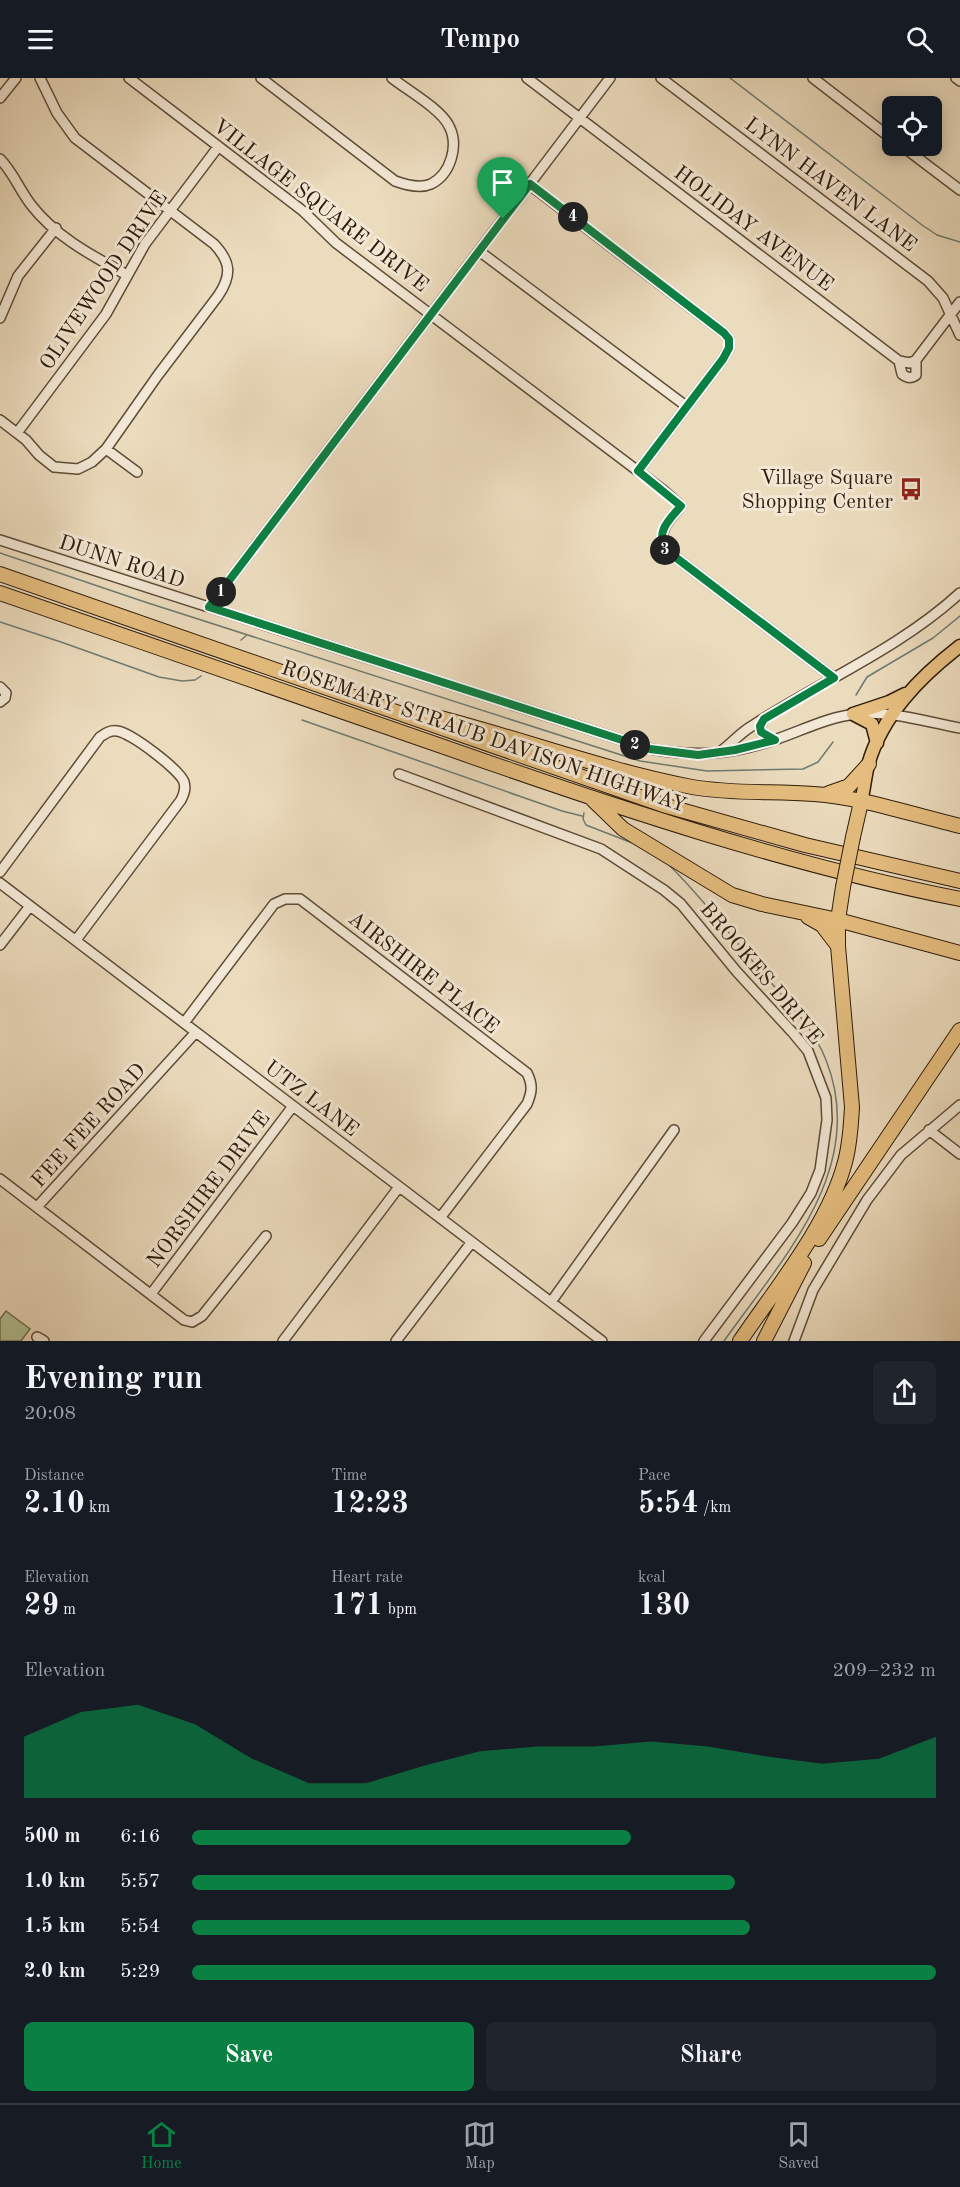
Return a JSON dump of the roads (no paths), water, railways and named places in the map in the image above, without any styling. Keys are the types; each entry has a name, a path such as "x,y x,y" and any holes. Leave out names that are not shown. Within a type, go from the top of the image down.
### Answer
{"highway":[{"name":"ROSEMARY STRAUB DAVISON HIGHWAY","path":"0,574 544,765 695,815 805,845 960,881"},
{"name":"ROSEMARY STRAUB DAVISON HIGHWAY","path":"0,593 592,798 765,850 864,877 960,899"},
{"path":"348,695 464,724 634,773 693,787 757,793 820,795 861,802 960,826"},
{"path":"820,795 849,786 869,764"},
{"path":"837,798 853,791 869,764"},
{"path":"592,798 623,829 702,879 732,895 838,920 960,953"},
{"path":"740,1341 819,1222 837,1188 845,1162 851,1132 852,1107 838,946 838,920 861,802"},
{"path":"789,910 822,925 838,946"},
{"path":"764,1341 808,1256 960,1030"}],"main road":[{"path":"861,802 869,764 892,714 908,692 960,645"},
{"path":"853,714 889,702 908,692"},
{"path":"853,714 872,724 877,743"}],"street":[{"path":"0,98 16,78"},
{"path":"0,420 54,467 78,469 92,462 106,449 218,296 228,276 226,258 214,243 75,138 57,113 40,78"},
{"name":"VILLAGE SQUARE DRIVE","path":"129,78 303,211 336,243 681,506 662,531 662,544 666,550 834,678"},
{"path":"261,78 395,181 420,186 431,184 446,169 452,157 453,146 449,125 437,112 392,78"},
{"name":"HOLIDAY AVENUE","path":"527,78 899,361 902,374 906,377 912,378 916,375 916,360"},
{"path":"209,607 610,78"},
{"name":"LYNN HAVEN LANE","path":"661,78 928,281 943,298 960,335"},
{"path":"813,78 882,131"},
{"path":"956,78 960,81"},
{"name":"OLIVEWOOD DRIVE","path":"17,433 106,314 154,230 171,211 218,147"},
{"path":"915,156 960,190"},
{"path":"0,159 33,207 80,248 127,275"},
{"path":"530,184 729,339 729,348 723,359 638,471"},
{"path":"0,317 18,276 56,228"},
{"path":"479,251 687,406"},
{"path":"899,361 910,363 916,360 960,302"},
{"path":"106,449 137,472"},
{"name":"DUNN ROAD","path":"0,540 637,745 679,754 719,753 747,747 853,714 878,712 960,728"},
{"path":"719,753 752,726 920,625 960,593"},
{"path":"0,687 6,693 5,698 0,702"},
{"path":"764,719 760,726 761,732 775,740"},
{"path":"747,747 745,740 752,726"},
{"path":"0,872 100,737 108,732 117,731 128,734 180,775 185,790 182,800 76,940"},
{"name":"BROOKES DRIVE","path":"399,774 601,849 664,890 681,904 737,972 808,1051 826,1098 827,1120 820,1170 811,1193 792,1223 704,1341"},
{"name":"UTZ LANE","path":"0,883 602,1341"},
{"name":"AIRSHIRE PLACE","path":"184,1023 274,904 285,899 300,899 526,1073 531,1082 532,1091 527,1104 440,1218"},
{"path":"0,945 30,906"},
{"name":"FEE FEE ROAD","path":"0,1179 37,1207 196,1032"},
{"path":"794,1341 813,1290 867,1200 901,1155 960,1105"},
{"name":"NORSHIRE DRIVE","path":"150,1294 294,1106"},
{"path":"551,1302 674,1130"},
{"path":"929,1130 960,1154"},
{"path":"283,1341 399,1187"},
{"path":"37,1207 184,1320 192,1322 202,1316 266,1236"},
{"path":"396,1341 471,1243"}],"waterway":[{"path":"730,78 922,225 937,235 960,242"},
{"path":"0,553 640,761 707,771 803,769 818,762 833,742"},
{"path":"856,695 867,677 933,638 960,616"},
{"path":"0,622 159,677 182,681 195,680 201,676"},
{"path":"241,640 247,635"},
{"path":"302,720 582,816"},
{"path":"584,813 583,819 586,825 635,844"},
{"path":"669,865 789,1003 814,1036 826,1060 836,1100 836,1138 828,1175 813,1210 793,1245 724,1341"}],"place":[{"name":"Village Square Shopping Center","path":"911,489"}]}
